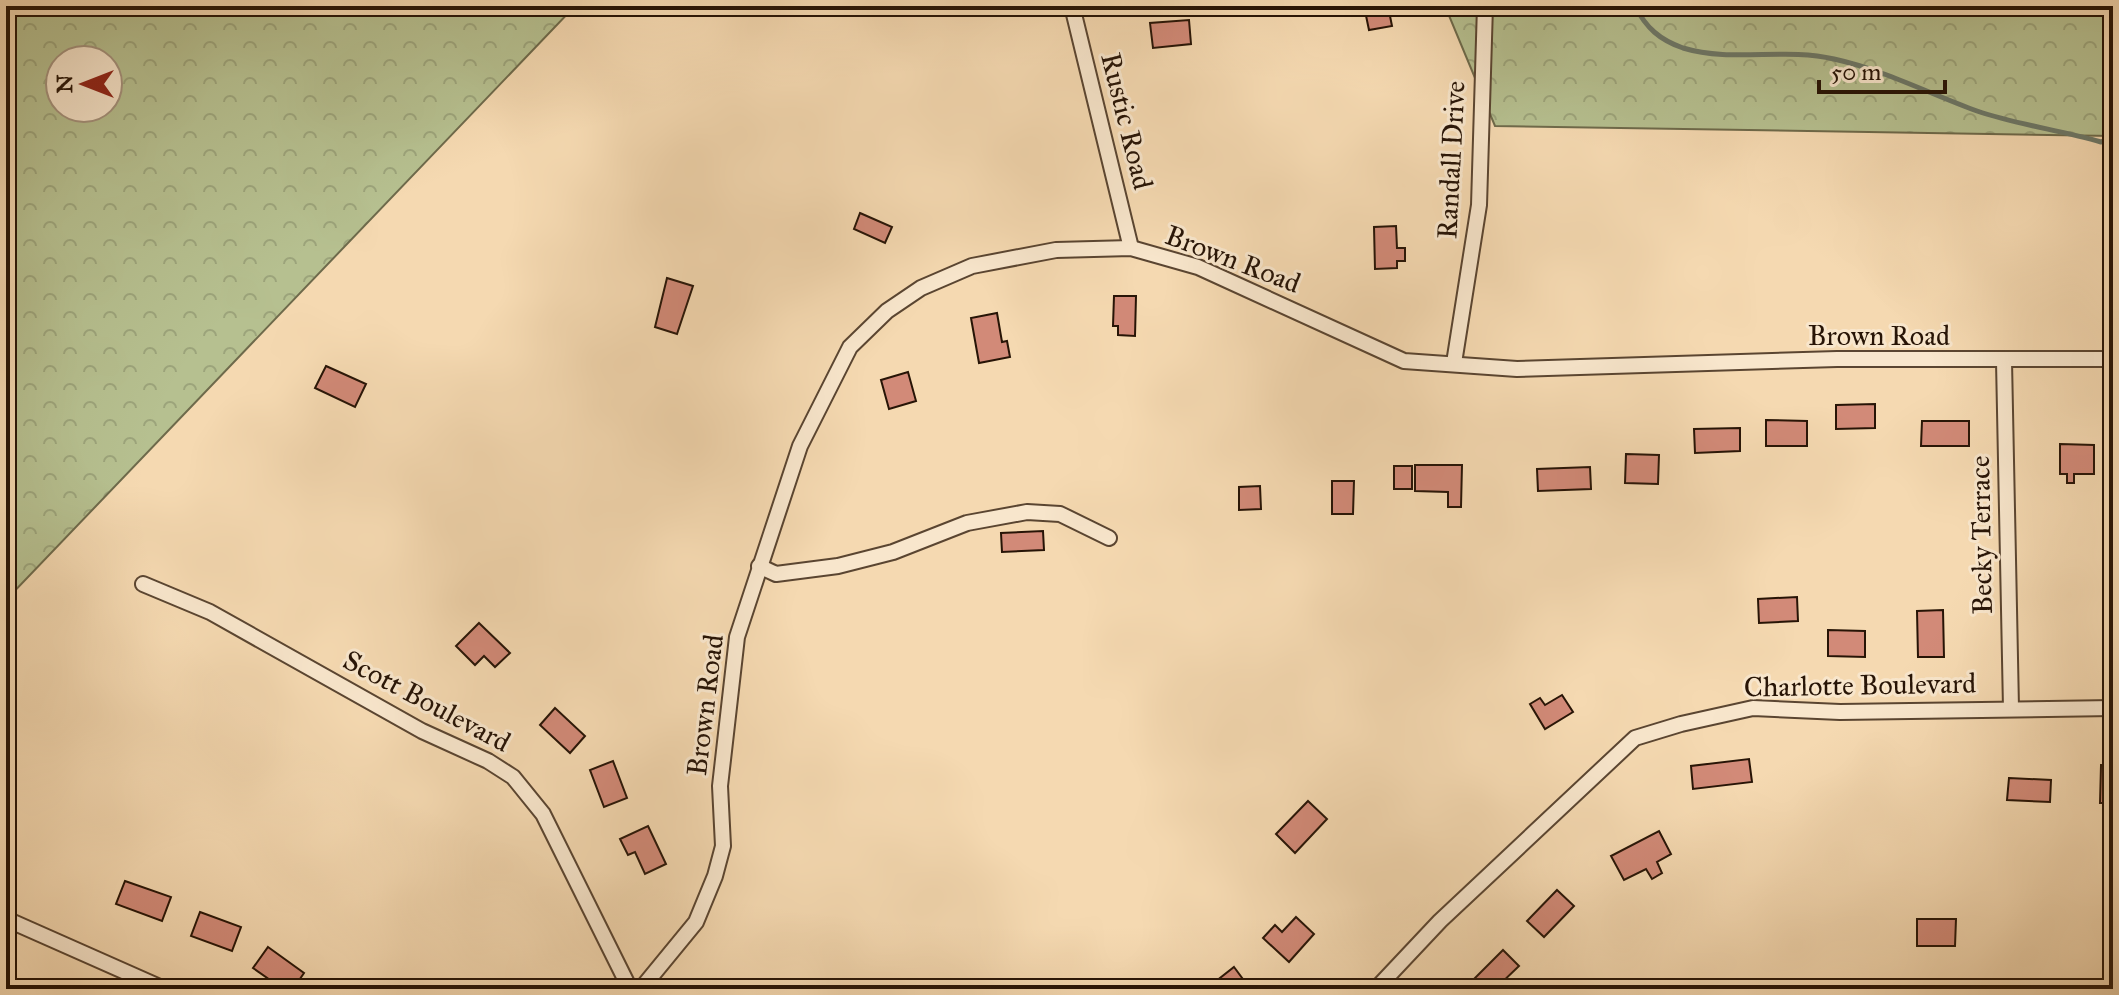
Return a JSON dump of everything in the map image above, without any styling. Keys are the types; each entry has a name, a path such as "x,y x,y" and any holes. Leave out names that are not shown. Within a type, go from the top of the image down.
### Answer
{"street":[{"name":"Rustic Road","path":"1072,6 1131,248"},
{"name":"Randall Drive","path":"1454,363 1479,205 1485,6"},
{"name":"Brown Road","path":"641,989 696,922 723,846 720,786 737,637 800,446 850,347 887,311 921,288 972,266 1056,250 1131,248 1198,267 1404,361 1517,369 1837,359 2113,359"},
{"name":"Becky Terrace","path":"2004,361 2011,708"},
{"path":"759,566 776,574 838,566 893,552 967,523 1027,512 1060,514 1109,538"},
{"name":"Scott Boulevard","path":"143,584 210,612 422,731 488,761 513,777 543,814 630,989"},
{"name":"Charlotte Boulevard","path":"1376,989 1440,921 1635,738 1753,708 1840,712 2113,708"},
{"path":"6,919 164,989"}],"green space":[{"path":"6,6 575,6 6,600"},
{"path":"1445,6 2113,6 2113,136 1495,126"}],"building":[{"path":"1364,6 1388,6 1392,26 1369,30"},
{"path":"1189,20 1191,44 1153,48 1150,23"},
{"path":"860,213 892,227 885,243 854,229"},
{"path":"1396,226 1397,248 1405,248 1405,261 1397,261 1397,268 1375,269 1374,227"},
{"path":"667,278 693,286 677,334 655,327"},
{"path":"1114,296 1136,296 1135,336 1118,335 1118,326 1113,326"},
{"path":"997,313 1002,342 1007,341 1010,357 979,363 971,318"},
{"path":"326,366 366,384 355,407 315,388"},
{"path":"908,372 916,401 889,409 881,380"},
{"path":"1875,404 1875,428 1836,429 1836,405"},
{"path":"1766,420 1807,421 1807,446 1766,446"},
{"path":"1922,421 1969,421 1969,446 1921,446"},
{"path":"1740,428 1740,451 1695,453 1694,429"},
{"path":"2060,444 2094,445 2094,474 2074,474 2074,483 2067,483 2067,474 2060,474"},
{"path":"1626,454 1659,455 1658,484 1625,483"},
{"path":"1415,465 1462,465 1461,507 1448,507 1448,492 1415,491"},
{"path":"1394,466 1412,466 1412,489 1394,489"},
{"path":"1590,467 1591,489 1538,491 1537,469"},
{"path":"1332,481 1354,481 1353,514 1332,514"},
{"path":"1260,486 1261,509 1239,510 1239,487"},
{"path":"1043,531 1044,550 1002,552 1001,533"},
{"path":"1797,597 1798,621 1759,623 1758,599"},
{"path":"1943,610 1944,657 1918,657 1917,611"},
{"path":"479,623 510,653 495,667 484,656 475,665 456,646"},
{"path":"1828,630 1865,631 1865,657 1828,656"},
{"path":"1562,695 1573,712 1545,729 1530,704 1540,698 1545,705"},
{"path":"555,708 585,736 570,753 540,725"},
{"path":"1749,759 1752,782 1693,789 1691,766"},
{"path":"613,761 627,798 604,807 590,770"},
{"path":"2101,765 2113,766 2113,803 2100,803"},
{"path":"2009,778 2051,780 2050,802 2007,800"},
{"path":"1308,801 1327,819 1295,853 1276,834"},
{"path":"648,826 666,864 645,874 635,852 628,855 620,839"},
{"path":"1659,831 1671,854 1657,862 1662,873 1652,879 1646,869 1624,880 1611,856"},
{"path":"125,881 171,897 162,921 116,904"},
{"path":"1557,890 1574,906 1544,937 1527,921"},
{"path":"200,912 241,927 232,951 191,936"},
{"path":"1296,917 1314,934 1289,962 1263,938 1275,925 1282,932"},
{"path":"1917,919 1956,919 1955,946 1917,946"},
{"path":"268,947 304,973 293,989 283,989 253,968"},
{"path":"1503,950 1519,966 1495,989 1480,989 1472,981"},
{"path":"1234,967 1248,986 1245,989 1206,989"}],"waterway":[{"path":"1635,6 1654,32 1683,48 1721,54 1796,54 1834,59 1889,76 1992,116 2101,142 2113,137"}]}
